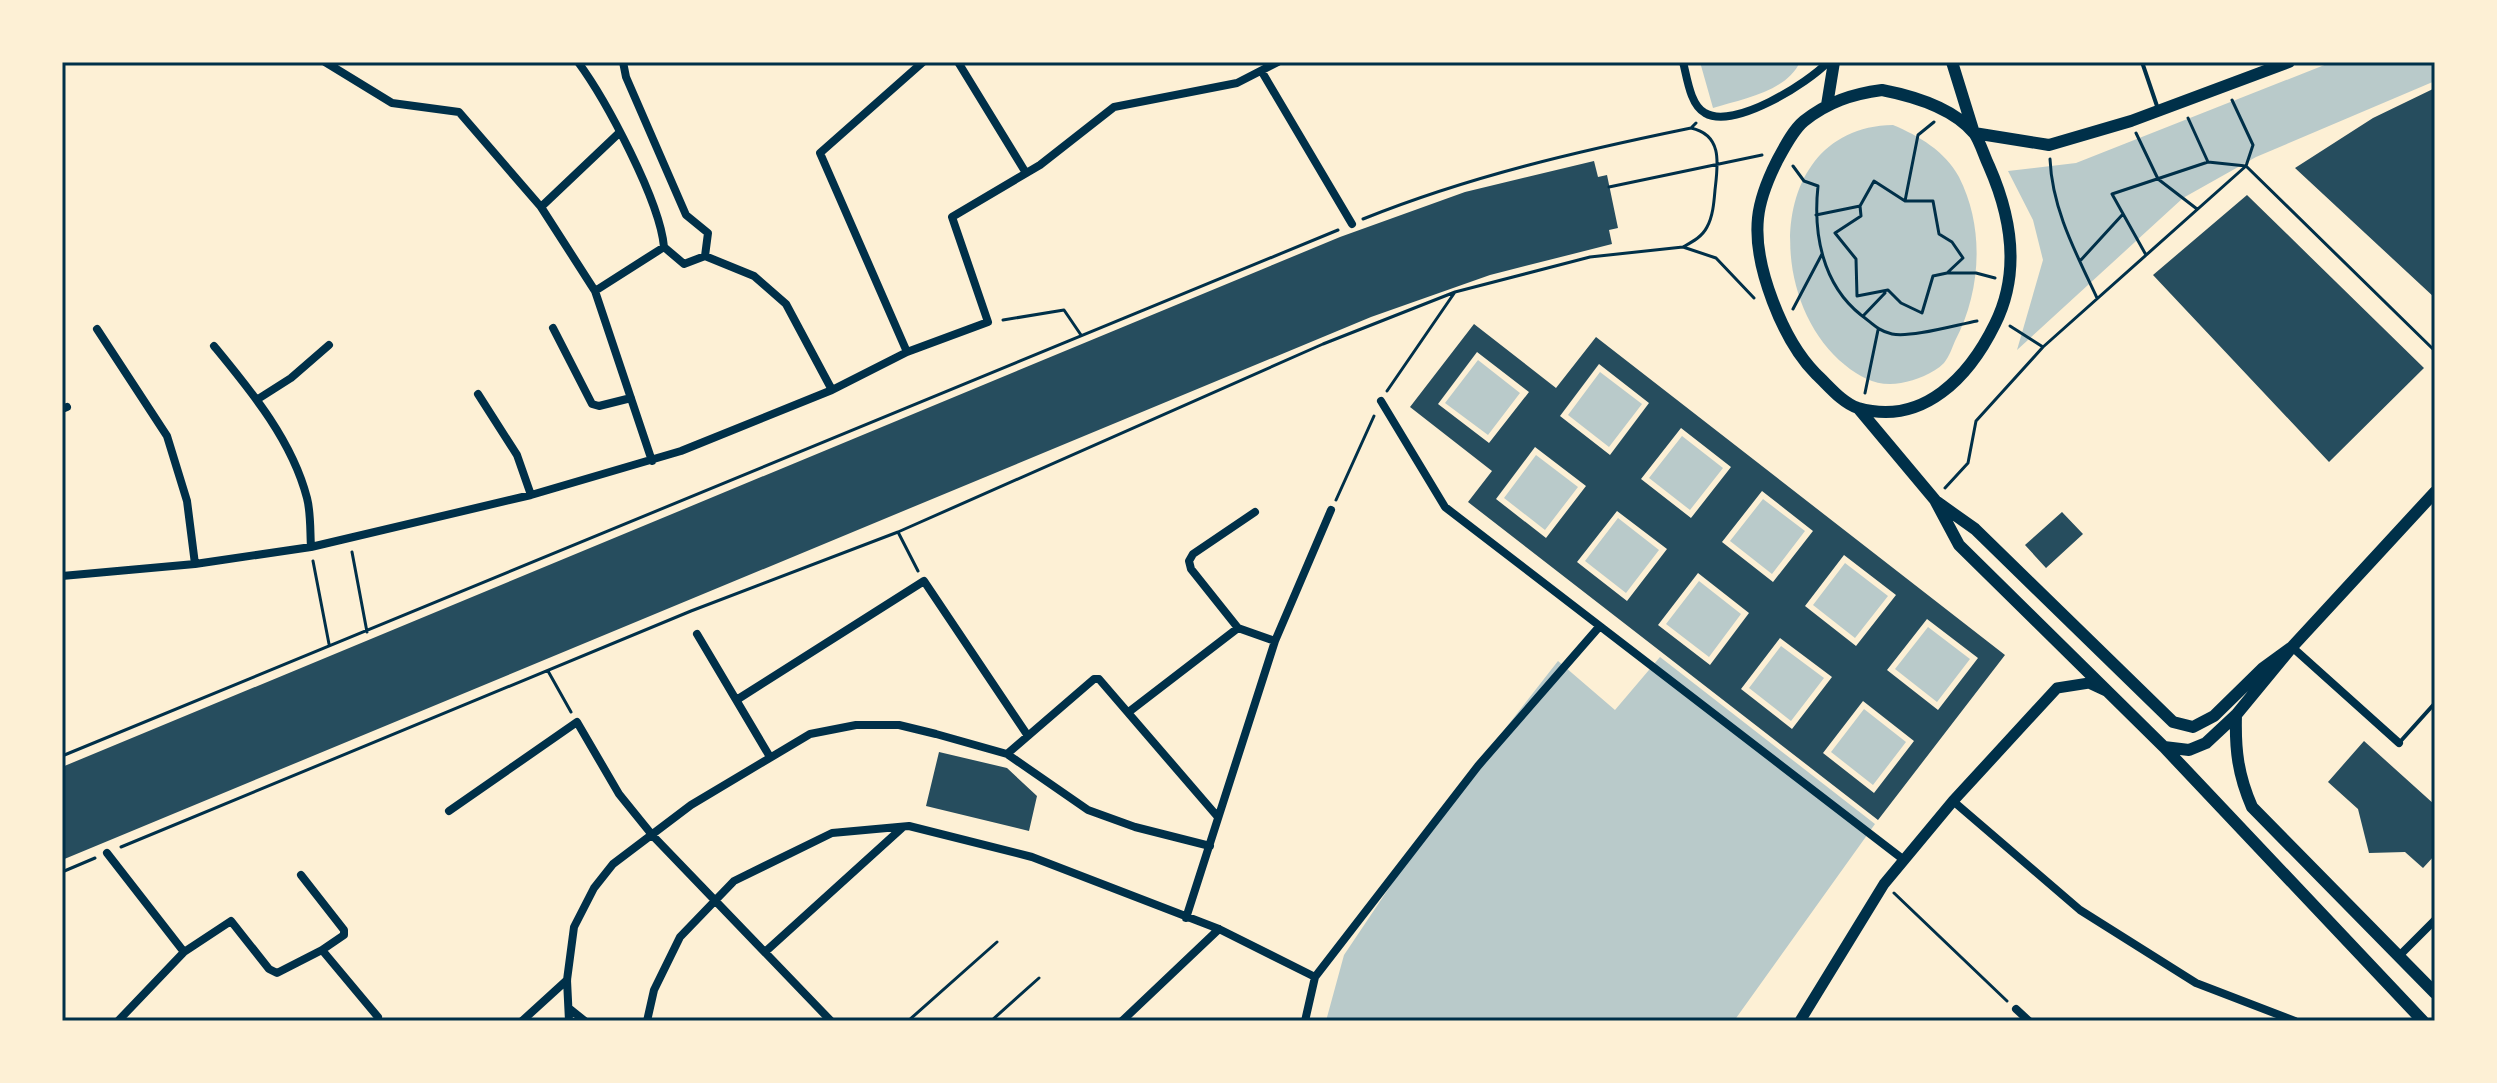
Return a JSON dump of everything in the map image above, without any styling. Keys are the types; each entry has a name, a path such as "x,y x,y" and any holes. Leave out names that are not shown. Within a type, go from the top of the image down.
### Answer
{"main road":[{"path":"1827,105 1831,62"},
{"path":"1858,408 1900,410 1943,393 1977,360 1998,318 2009,282 2012,251 2007,215 1974,133 1952,62"},
{"path":"2289,62 2131,121 2049,145 1974,133 1946,112 1913,96 1882,90 1852,95 1827,105 1801,123 1782,151 1765,186 1757,219 1760,251 1785,331 1808,365 1841,398 1858,408 1935,500 1959,545 2164,747 2417,1019"},
{"path":"2164,747 2189,750 2206,743 2236,715 2292,647 2435,492"},
{"path":"1935,500 1975,529 2173,722 2193,727 2214,716 2263,668 2292,647"},
{"path":"1805,1019 1884,884 1953,801 2057,688 2089,683 2111,694"},
{"path":"2236,715 2235,753 2252,807 2435,993"}],"street":[{"path":"325,62 392,103 459,112 541,207 595,291 652,461"},
{"path":"578,62 592,81 619,133 663,232 664,247 684,264 705,256 754,276 786,304 832,390"},
{"path":"623,62 626,77 686,215 708,233 705,256"},
{"path":"907,352 820,153 923,62"},
{"path":"958,62 1026,173"},
{"path":"62,576 195,564 349,540 652,461 832,390 907,352 988,322 952,217 1026,173 1114,107 1237,83 1278,62"},
{"path":"1683,62 1696,104 1705,114 1720,117 1786,96 1810,81 1831,62"},
{"path":"1262,72 1352,224"},
{"path":"541,207 619,133"},
{"path":"595,291 664,247"},
{"path":"553,328 592,404 599,406 631,398"},
{"path":"97,329 167,436 187,501 195,564"},
{"path":"258,399 329,345"},
{"path":"214,346 258,399 279,434 307,498 311,547"},
{"path":"478,394 517,455 531,495"},
{"path":"1381,401 1445,507 1904,860"},
{"path":"1186,918 1275,641 1331,510"},
{"path":"1255,512 1193,554 1189,561 1191,569 1238,628 1275,641"},
{"path":"738,699 924,581 1028,736"},
{"path":"1305,1021 1315,977 1478,766 1599,627"},
{"path":"1130,711 1238,628"},
{"path":"697,634 770,757"},
{"path":"2292,647 2399,743"},
{"path":"1007,754 1094,679 1103,682 1130,711 1217,816"},
{"path":"449,811 577,722 619,794 653,836 831,1021"},
{"path":"569,1021 567,980 574,927 594,888 613,864 691,805 810,734 856,725 899,725 1007,754 1088,810 1135,827 1210,846"},
{"path":"1953,801 2080,910 2196,983 2295,1021"},
{"path":"647,1021 654,990 680,937 713,899 734,881 832,833 904,827 1032,857 1219,929 1315,977"},
{"path":"765,952 904,827"},
{"path":"107,853 184,952"},
{"path":"118,1021 184,952 231,921 269,969 277,973 344,935 344,930 301,875"},
{"path":"2399,956 2435,920"},
{"path":"1122,1021 1219,929"},
{"path":"322,950 378,1017"},
{"path":"522,1021 567,980"},
{"path":"570,1009 585,1021"},
{"path":"2016,1009 2029,1021"}],"lane":[{"path":"2142,62 2159,110"},
{"path":"2399,743 2435,703"}],"path":[{"path":"1935,500 1968,463 1976,421 2043,347 2246,166 2253,145 2225,86"},
{"path":"2181,102 2208,162"},
{"path":"1905,201 1918,135 1946,112"},
{"path":"1691,128 1705,114"},
{"path":"2131,121 2158,179 2197,209"},
{"path":"62,756 1432,191 1568,153 1691,128 1703,131 1713,141 1719,157 1707,229 1683,247"},
{"path":"2049,145 2051,181 2064,227 2097,298"},
{"path":"1609,187 1782,151 1804,181 1818,186 1815,215 1822,254 1835,289 1878,330 1906,334 1998,318 2043,347"},
{"path":"2146,255 2112,194 2208,162 2246,166 2435,351"},
{"path":"1888,290 1857,296 1856,259 1835,233 1861,216 1860,206 1874,181 1905,201 1933,201 1939,234 1952,242 1963,258 1947,273"},
{"path":"1815,215 1860,206"},
{"path":"2080,261 2123,214"},
{"path":"62,872 548,671 898,532 1323,344 1455,292 1590,257 1683,247 1716,258 1755,299"},
{"path":"1785,331 1797,296 1822,254"},
{"path":"1888,290 1901,303 1922,313 1933,276 1976,273 2009,282"},
{"path":"1863,316 1888,290"},
{"path":"988,322 1064,310 1081,335"},
{"path":"1858,408 1870,382 1878,330"},
{"path":"898,532 924,581"},
{"path":"349,540 367,631"},
{"path":"311,547 329,647"},
{"path":"548,671 577,722"},
{"path":"1884,884 2016,1009"},
{"path":"908,1021 997,942"},
{"path":"991,1021 1039,978"}],"shaded area":[{"path":"1700,62 1800,62 1785,81 1774,87 1713,108"},
{"path":"2332,62 2435,62 2435,81 2256,157 2183,198 2017,350 2043,260 2033,220 2008,171 2076,163"},
{"path":"1893,125 1930,145 1946,159 1959,177 1973,217 1976,260 1970,302 1946,361 1918,378 1885,384 1871,381 1851,370 1819,336 1801,300 1791,261 1791,221 1801,185 1821,154 1851,133"},
{"path":"1478,360 1520,393 1488,435 1445,403"},
{"path":"1600,372 1642,404 1609,447 1568,415"},
{"path":"1682,436 1723,468 1690,510 1649,478"},
{"path":"1536,455 1578,487 1545,530 1504,498"},
{"path":"1763,499 1805,531 1772,574 1730,541"},
{"path":"1618,518 1659,550 1626,593 1585,561"},
{"path":"1845,563 1888,596 1855,638 1813,605"},
{"path":"1699,581 1741,614 1709,657 1666,624"},
{"path":"1928,627 1970,659 1937,702 1895,669"},
{"path":"1781,646 1824,678 1791,721 1749,688"},
{"path":"1660,657 1875,824 1734,1021 1326,1021 1344,955 1440,812 1558,661 1615,710"},
{"path":"1864,709 1906,742 1873,785 1831,752"}],"building":[{"path":"2435,88 2435,298 2295,168 2373,118"},
{"path":"1594,161 1598,177 1607,175 1618,228 1609,230 1612,244 1490,275 1371,317 62,860 62,767 1340,237 1465,192"},
{"path":"2247,195 2424,368 2329,462 2153,275"},
{"path":"1474,324 1556,388 1596,337 2005,655 1878,820 1468,502 1492,471 1410,407","holes":["1477,352 1529,392 1489,443 1438,404","1599,364 1649,403 1610,455 1560,416","1681,428 1731,467 1691,518 1641,479","1535,447 1586,486 1546,538 1496,499","1762,491 1813,531 1773,582 1722,542","1617,511 1667,549 1627,601 1577,562","1844,555 1896,595 1856,646 1805,606","1698,573 1749,613 1710,665 1658,625","1927,619 1978,658 1938,710 1887,670","1780,638 1832,677 1792,729 1741,689","1863,701 1914,741 1874,793 1823,753"]},
{"path":"2062,512 2083,534 2046,568 2025,545"},
{"path":"2364,741 2435,805 2435,855 2423,868 2405,852 2369,853 2358,809 2328,782"},
{"path":"939,752 1007,768 1037,796 1029,831 926,806"}]}
